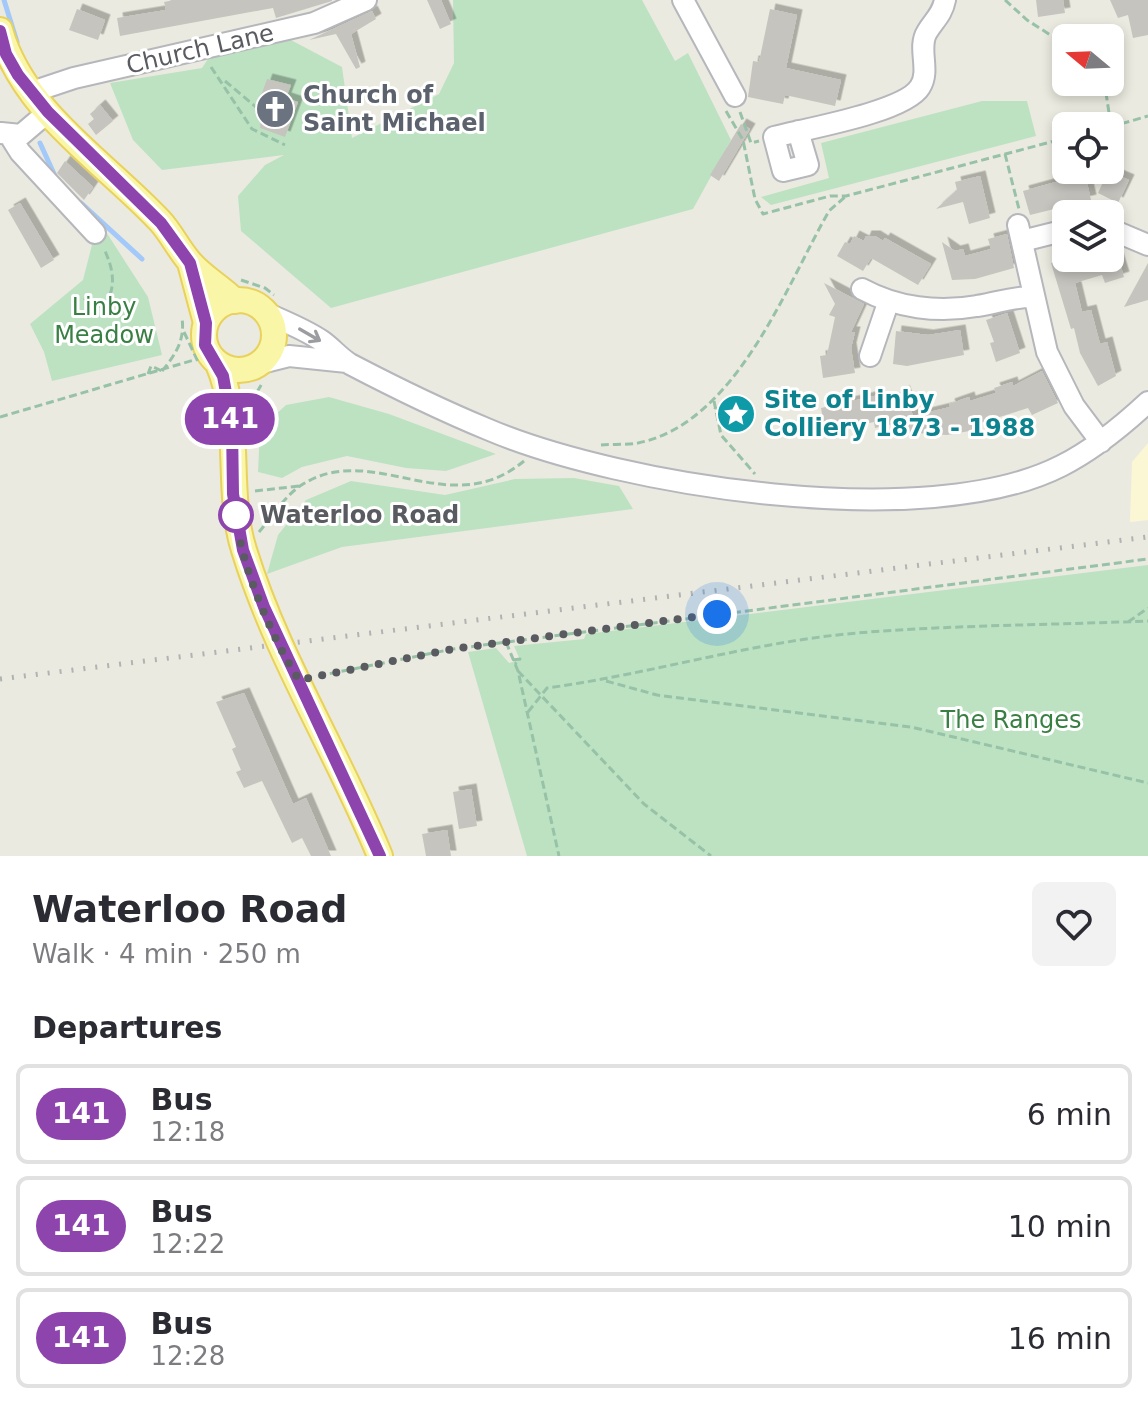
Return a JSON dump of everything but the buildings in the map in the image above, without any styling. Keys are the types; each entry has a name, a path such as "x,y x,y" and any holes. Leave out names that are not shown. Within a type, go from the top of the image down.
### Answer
{"main road":[{"path":"0,30 6,54 48,112 161,223 190,263 235,301"},
{"path":"190,263 206,323 206,362 232,426 233,494 243,550 264,607 380,856"},
{"path":"206,323 220,305 235,301 250,301 274,308 272,348 258,365 232,426"},
{"path":"206,362 240,371 258,365"}],"street":[{"name":"Church Lane","path":"32,92 74,78 314,23 366,0"},
{"path":"683,0 728,99"},
{"path":"798,131 808,165 783,171 774,137 899,103 914,95 926,71 927,32 941,14 945,0"},
{"path":"48,112 30,129 5,134 95,233"},
{"path":"1052,231 1020,233 1032,297 1047,352 1074,406 1101,442"},
{"path":"1124,235 1148,245"},
{"path":"862,289 888,303 907,307 977,306 1004,297 1032,297"},
{"path":"870,356 888,303"},
{"path":"274,308 347,362 485,429 537,449 630,474 764,492 843,498 942,496 1018,482 1059,467 1101,442 1148,402"},
{"path":"258,365 289,356 347,362"}],"path":[{"path":"1005,0 1027,20 1052,36"},
{"path":"197,50 222,78 256,107"},
{"path":"222,78 252,129 285,145"},
{"path":"728,99 751,143 774,137"},
{"path":"728,99 743,140 755,199 763,214 830,196 846,196 1052,142"},
{"path":"1124,122 1148,116"},
{"path":"1005,154 1020,214 1020,233"},
{"path":"588,444 639,443 661,434 714,401 739,373 829,211 846,196"},
{"path":"84,298 97,307 105,305 112,291 109,259 95,233"},
{"path":"213,280 220,271 233,279 265,288 274,308"},
{"path":"162,371 177,352 184,332 182,313"},
{"path":"0,417 146,376 151,366 162,371 206,362"},
{"path":"714,401 721,435 740,458 750,464 764,492"},
{"path":"714,407 735,418"},
{"path":"233,494 299,486 334,471 375,471 433,486 468,486 500,477 537,449"},
{"path":"243,550 299,486"},
{"path":"299,680 506,642 1148,559"},
{"path":"1128,622 1148,608"},
{"path":"528,712 547,688 602,680 700,657 856,633 1148,621"},
{"path":"506,642 518,671 559,856"},
{"path":"518,671 644,804 711,856"},
{"path":"602,680 657,695 911,727 1148,783"}],"shaded area":[{"path":"1148,443 1148,520 1130,522 1132,462"}],"green space":[{"path":"453,0 642,0 675,61 688,53 731,140 693,209 331,308 241,231 238,196 265,165 284,155 162,170 133,140 110,83 202,68 210,56 289,39 342,67 352,138 439,94 454,63"},
{"path":"982,101 1027,101 1036,136 771,205 761,197 829,178 821,143"},
{"name":"Linby Meadow","path":"101,224 148,297 162,355 52,381 44,352 30,324 83,280 95,233"},
{"path":"329,397 389,414 496,454 446,471 406,468 347,456 302,467 282,478 258,472 260,429 286,405"},
{"path":"574,478 619,486 633,509 342,547 267,574 278,535 306,500 351,481 445,495 515,479"},
{"name":"The Ranges","path":"1148,565 1148,856 527,856 468,652 496,648 509,663 520,660 514,646 584,639 586,634"}],"waterway":[{"path":"4,0 17,42"},
{"path":"40,143 55,176"},
{"path":"81,203 142,259"}],"railway":[{"path":"0,679 1148,537"}],"bus line":[{"name":"141","path":"0,31 6,54 18,75 48,112 161,223 190,263 206,323 205,345 223,376 232,426 233,494 243,550 264,607 380,856"}],"place":[{"name":"Church of Saint Michael","path":"275,109"},
{"name":"Site of Linby Colliery 1873 - 1988","path":"736,414"},
{"name":"Waterloo Road","path":"236,515"}],"route":[{"path":"236,515 243,550 264,607 299,680 453,649 717,614"}]}
